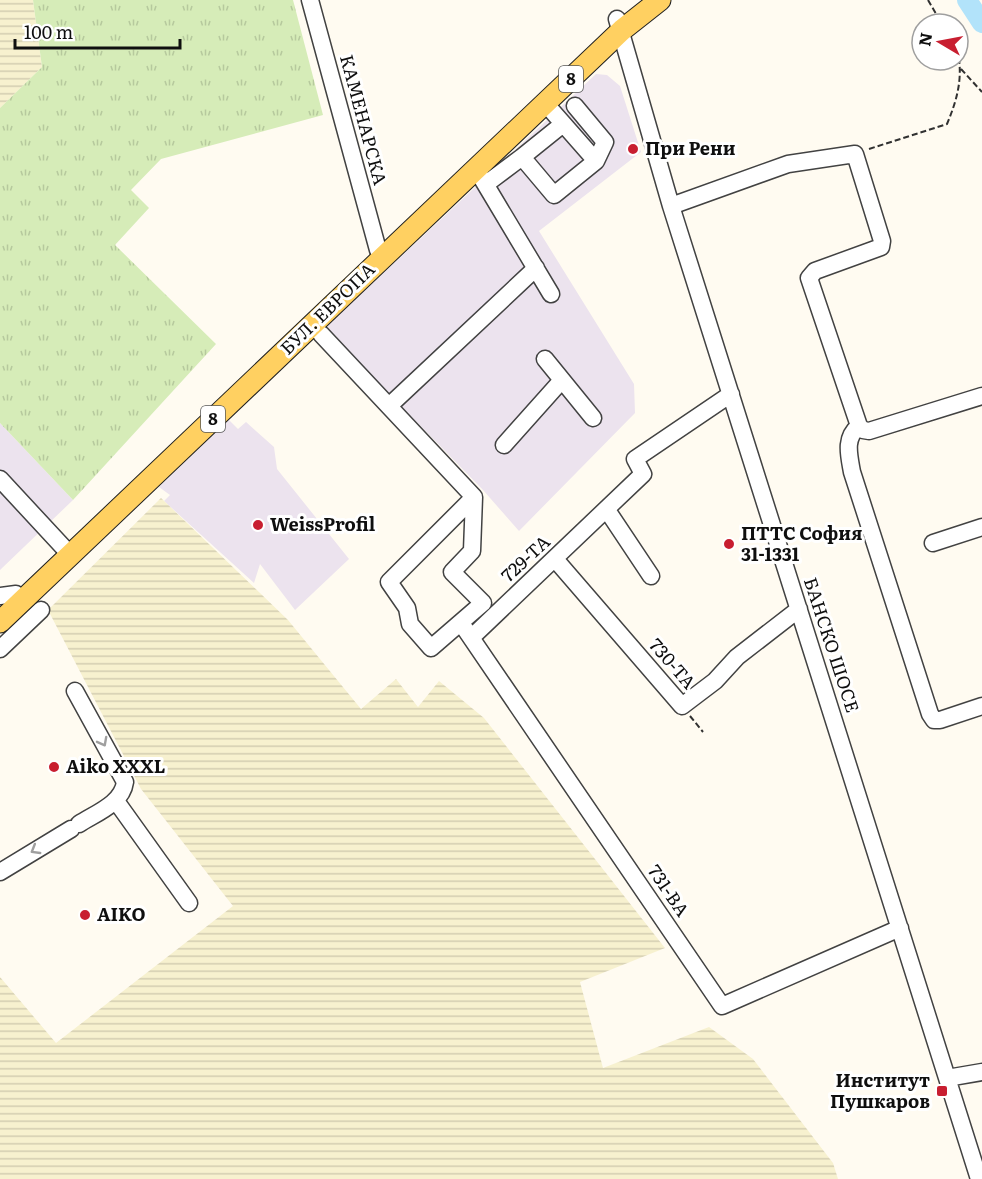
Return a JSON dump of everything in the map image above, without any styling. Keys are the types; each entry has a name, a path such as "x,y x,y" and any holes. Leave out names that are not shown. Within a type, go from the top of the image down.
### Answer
{"main road":[{"name":"БУЛ. ЕВРОПА","path":"0,622 481,176 545,103 620,25 638,0"},
{"name":"БУЛ. ЕВРОПА","path":"0,609 8,595 64,548 378,250 620,25 660,0"}],"street":[{"name":"КАМЕНАРСКА","path":"310,0 378,250"},
{"name":"БАНСКО ШОСЕ","path":"620,25 671,206 979,1179"},
{"path":"545,103 596,161"},
{"path":"522,157 554,195 596,161 605,142 575,106"},
{"path":"551,294 481,176 522,157 563,124"},
{"path":"671,206 788,164 855,154 881,247 876,251 815,271 809,278 859,426 869,431 982,396"},
{"path":"389,406 536,268"},
{"path":"321,334 474,497 472,551 453,572 483,603 498,613"},
{"path":"545,359 594,418"},
{"path":"504,445 562,380"},
{"name":"729-ТА","path":"472,637 643,474 635,459 731,393"},
{"path":"859,426 853,430 848,447 852,472 930,714 934,720 940,720 982,706"},
{"path":"0,479 64,548"},
{"path":"474,497 389,582 407,608 410,624 431,648 483,603"},
{"path":"607,510 651,576"},
{"path":"933,543 982,528"},
{"name":"730-ТА","path":"555,559 682,706 715,681 737,657 799,609"},
{"path":"0,649 40,618 44,580"},
{"path":"460,622 472,637"},
{"name":"731-ВА","path":"472,637 722,1006 900,928"},
{"path":"0,872 116,801 124,793 125,782 75,691"},
{"path":"116,801 189,903"},
{"path":"947,1078 981,1077"}],"path":[{"path":"855,154 947,124 958,97 961,72"},
{"path":"964,72 982,92"},
{"path":"682,706 703,732"}],"shaded area":[{"path":"0,0 33,0 42,67 0,108"},
{"path":"596,74 607,75 620,86 641,152 539,231 634,384 635,413 519,531 483,490 325,328"},
{"path":"229,420 238,429 246,422 274,447 277,469 349,559 295,610 260,564 254,583 164,501 170,495 159,487"},
{"path":"0,423 73,500 0,570"},
{"path":"161,498 288,620 361,709 396,679 418,707 439,681 484,718 665,948 580,982 603,1068 709,1027 753,1059 833,1163 838,1179 0,1179 0,977 56,1043 233,906 141,789 48,610"}],"green space":[{"path":"33,0 293,0 323,115 161,159 131,190 149,208 115,245 216,344 73,500 0,423 0,108 42,67"}],"waterway":[{"path":"967,0 982,23"}],"place":[{"name":"При Рени","path":"633,149"},
{"name":"WeissProfil","path":"258,525"},
{"name":"ПТТС София 31-1331","path":"729,544"},
{"name":"Aiko XXXL","path":"54,767"},
{"name":"AIKO","path":"85,915"},
{"name":"Институт Пушкаров","path":"942,1091"}]}
